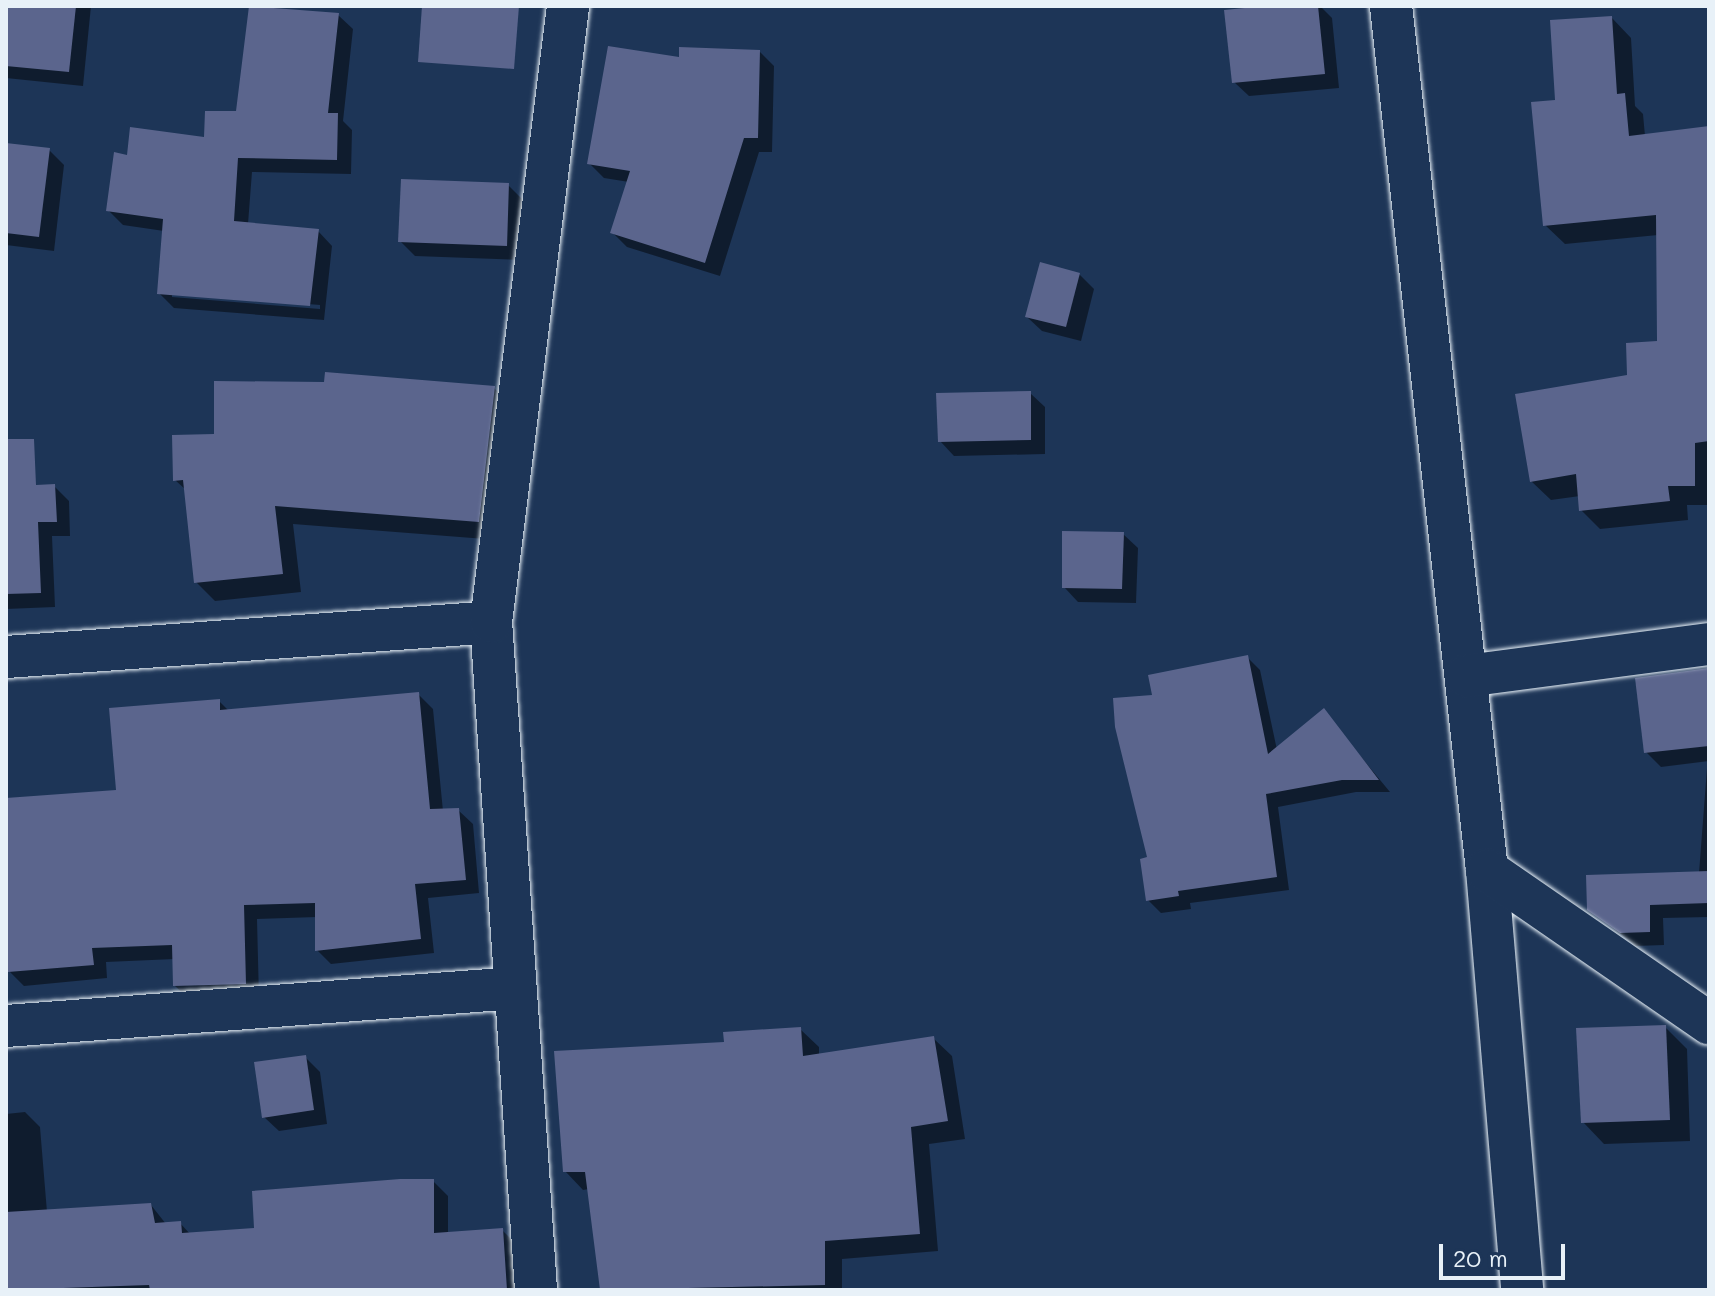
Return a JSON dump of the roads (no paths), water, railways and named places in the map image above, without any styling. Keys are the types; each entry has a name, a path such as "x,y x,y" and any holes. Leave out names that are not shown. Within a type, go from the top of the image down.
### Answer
{"street":[{"path":"536,1290 491,622 568,6"},
{"path":"1391,6 1487,870 1522,1290"},
{"path":"6,657 491,622"},
{"path":"1466,676 1709,644"},
{"path":"1487,870 1709,1023"},
{"path":"6,1026 516,988"}]}
